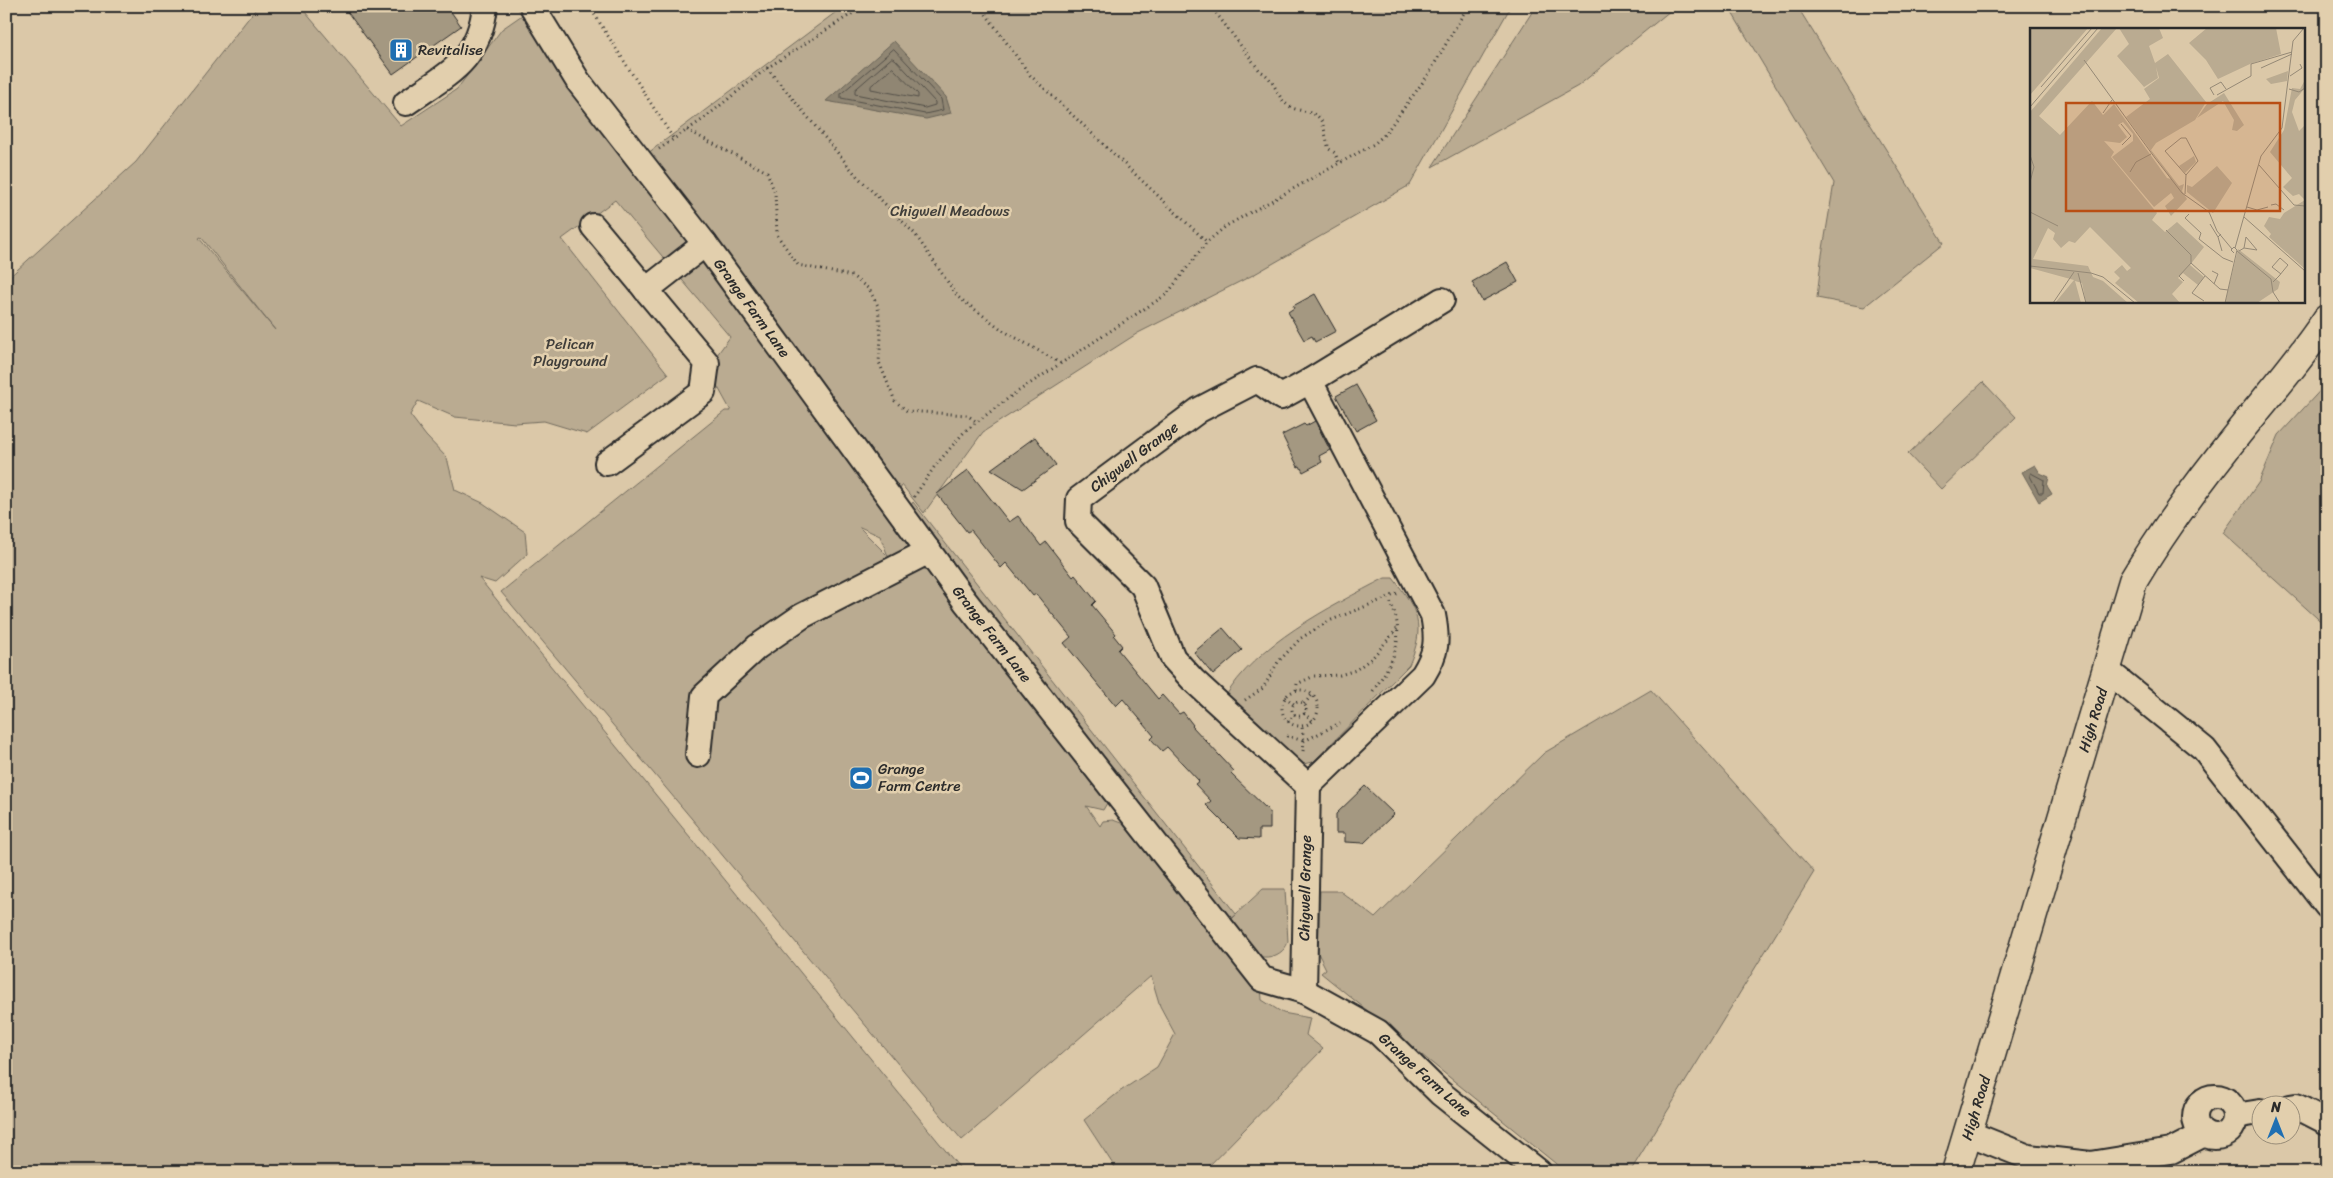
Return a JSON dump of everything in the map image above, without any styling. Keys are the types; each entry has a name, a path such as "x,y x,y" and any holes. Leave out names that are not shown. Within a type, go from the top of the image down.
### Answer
{"main road":[{"name":"High Road","path":"1956,1172 2108,671 2133,581 2156,543 2237,434 2313,340 2327,318"}],"street":[{"path":"406,102 462,63 474,46 483,24 485,6"},
{"name":"Grange Farm Lane","path":"532,6 578,81 705,244 965,601 1262,979 1304,991 1378,1032 1440,1093 1539,1172"},
{"path":"593,226 707,363 703,392 607,463"},
{"path":"646,290 705,244"},
{"name":"Chigwell Grange","path":"1304,991 1308,786 1236,706 1173,658 1143,586 1078,521 1079,499 1134,457 1208,405 1257,380 1281,396 1310,381 1442,300"},
{"path":"1308,786 1423,675 1435,655 1437,634 1433,615 1310,381"},
{"path":"698,755 704,696 757,647 802,616 929,551"},
{"path":"2108,671 2204,749 2327,906"},
{"path":"2214,1097 2227,1101 2232,1106 2235,1116 2234,1123 2226,1134 2212,1137 2199,1130 2194,1115 2201,1102 2207,1098 2214,1097"},
{"path":"2300,1108 2327,1122"},
{"path":"2235,1116 2250,1114"},
{"path":"1968,1134 2028,1157 2091,1164 2171,1151 2204,1134"}],"path":[{"path":"589,6 673,138"},
{"path":"642,162 767,68 864,6"},
{"path":"980,6 1030,75 1207,242"},
{"path":"902,513 935,466 965,431 1014,394 1167,294 1207,242 1226,226 1374,144 1385,134 1428,75 1468,6"},
{"path":"1212,9 1260,71 1269,76 1287,105 1300,112 1313,114 1320,119 1329,149 1335,153 1339,164"},
{"path":"767,68 856,175 915,234 958,297 1004,331 1060,363"},
{"path":"687,130 767,172 775,193 777,235 798,265 852,276 869,289 878,306 881,338 879,362 894,401 907,411 967,415 977,422"},
{"path":"1236,706 1263,688 1278,662 1301,638 1329,620 1361,607 1389,599 1416,584"},
{"path":"1371,694 1390,667 1399,639 1396,614 1389,599"},
{"path":"1296,690 1297,684 1314,676 1340,675 1356,670 1373,657 1398,628"},
{"path":"1296,690 1312,694 1318,705 1313,721 1302,727 1288,722 1282,715 1286,697 1296,690"},
{"path":"1312,694 1304,704 1304,713 1313,721"},
{"path":"1286,697 1294,704"},
{"path":"1294,704 1298,702 1304,704"},
{"path":"1236,706 1250,704"},
{"path":"1294,704 1292,708 1295,714"},
{"path":"1295,714 1304,713"},
{"path":"1288,722 1295,714"},
{"path":"1283,734 1304,741 1345,720"},
{"path":"1302,727 1304,741 1303,757"}],"green space":[{"name":"Pelican Playground","path":"258,6 300,6 401,126 457,89 502,29 525,13 1111,796 1103,810 1086,806 1100,826 1103,821 1113,820 1140,830 1261,985 1262,1000 1283,1013 1310,1018 1306,1035 1323,1049 1203,1172 1118,1172 1084,1120 1119,1092 1157,1067 1175,1034 1160,1006 1151,976 962,1140 501,592 725,411 731,411 714,380 714,359 730,337 615,200 562,239 668,374 587,434 544,421 515,423 455,417 418,401 410,415 426,436 447,458 455,490 483,503 525,532 527,554 495,583 479,578 963,1172 6,1172 6,280 136,162","holes":["201,237 275,330 199,238","860,528 880,536 888,556"]},
{"name":"Chigwell Meadows","path":"844,6 1511,6 1410,185 1253,275 1138,333 983,432 924,513 902,485 897,497 648,153"},
{"path":"1536,6 1676,6 1578,86 1432,167"},
{"path":"1728,6 1797,6 1944,243 1864,307 1817,298 1834,183"},
{"path":"1983,382 2016,417 1941,489 1908,454"},
{"path":"2327,383 2327,627 2223,533 2259,482 2279,435"},
{"path":"913,502 1236,914 1263,889 1285,889 1288,942 1280,953 1274,956 1261,957 1248,952 1235,941 1224,927 1236,915 1222,925 906,513"},
{"path":"1385,578 1393,578 1402,589 1414,609 1417,619 1417,639 1409,665 1313,762 1298,765 1224,699 1254,661 1274,644 1341,601"},
{"path":"1651,690 1814,872 1630,1172 1566,1172 1321,973 1326,969 1318,953 1320,891 1340,891 1375,918 1544,753"}],"water":[{"path":"894,41 946,97 951,113 926,119 826,101"},
{"path":"2035,465 2040,473 2049,477 2047,486 2052,494 2039,502 2022,472"}],"building":[{"name":"Revitalise","path":"343,6 447,6 461,26 393,74"},
{"path":"1507,262 1518,282 1482,301 1472,282"},
{"path":"1315,294 1336,331 1315,342 1312,336 1304,340 1288,312 1294,308 1293,306"},
{"path":"1356,385 1376,420 1356,431 1336,396"},
{"path":"1315,421 1330,450 1319,456 1322,462 1303,472 1300,466 1298,467 1282,435 1304,424 1306,426"},
{"path":"1035,437 1056,465 1023,489 991,469"},
{"path":"968,470 1009,522 1018,516 1041,546 1046,542 1073,577 1075,575 1096,601 1092,605 1116,634 1114,636 1122,646 1118,650 1158,699 1162,695 1179,714 1183,712 1192,726 1234,771 1231,774 1270,812 1270,829 1259,829 1259,839 1239,838 1206,805 1211,801 1195,784 1199,781 1167,747 1162,751 1151,739 1154,736 1123,699 1116,706 1064,643 1071,637 1036,594 1033,596 1006,563 1001,568 971,530 967,532 937,494"},
{"path":"1223,628 1242,650 1213,675 1194,652"},
{"path":"1365,786 1394,814 1364,843 1345,842 1345,833 1336,833 1336,814"}],"place":[{"name":"Revitalise","path":"401,50"},
{"name":"Grange Farm Centre","path":"861,778"}]}
